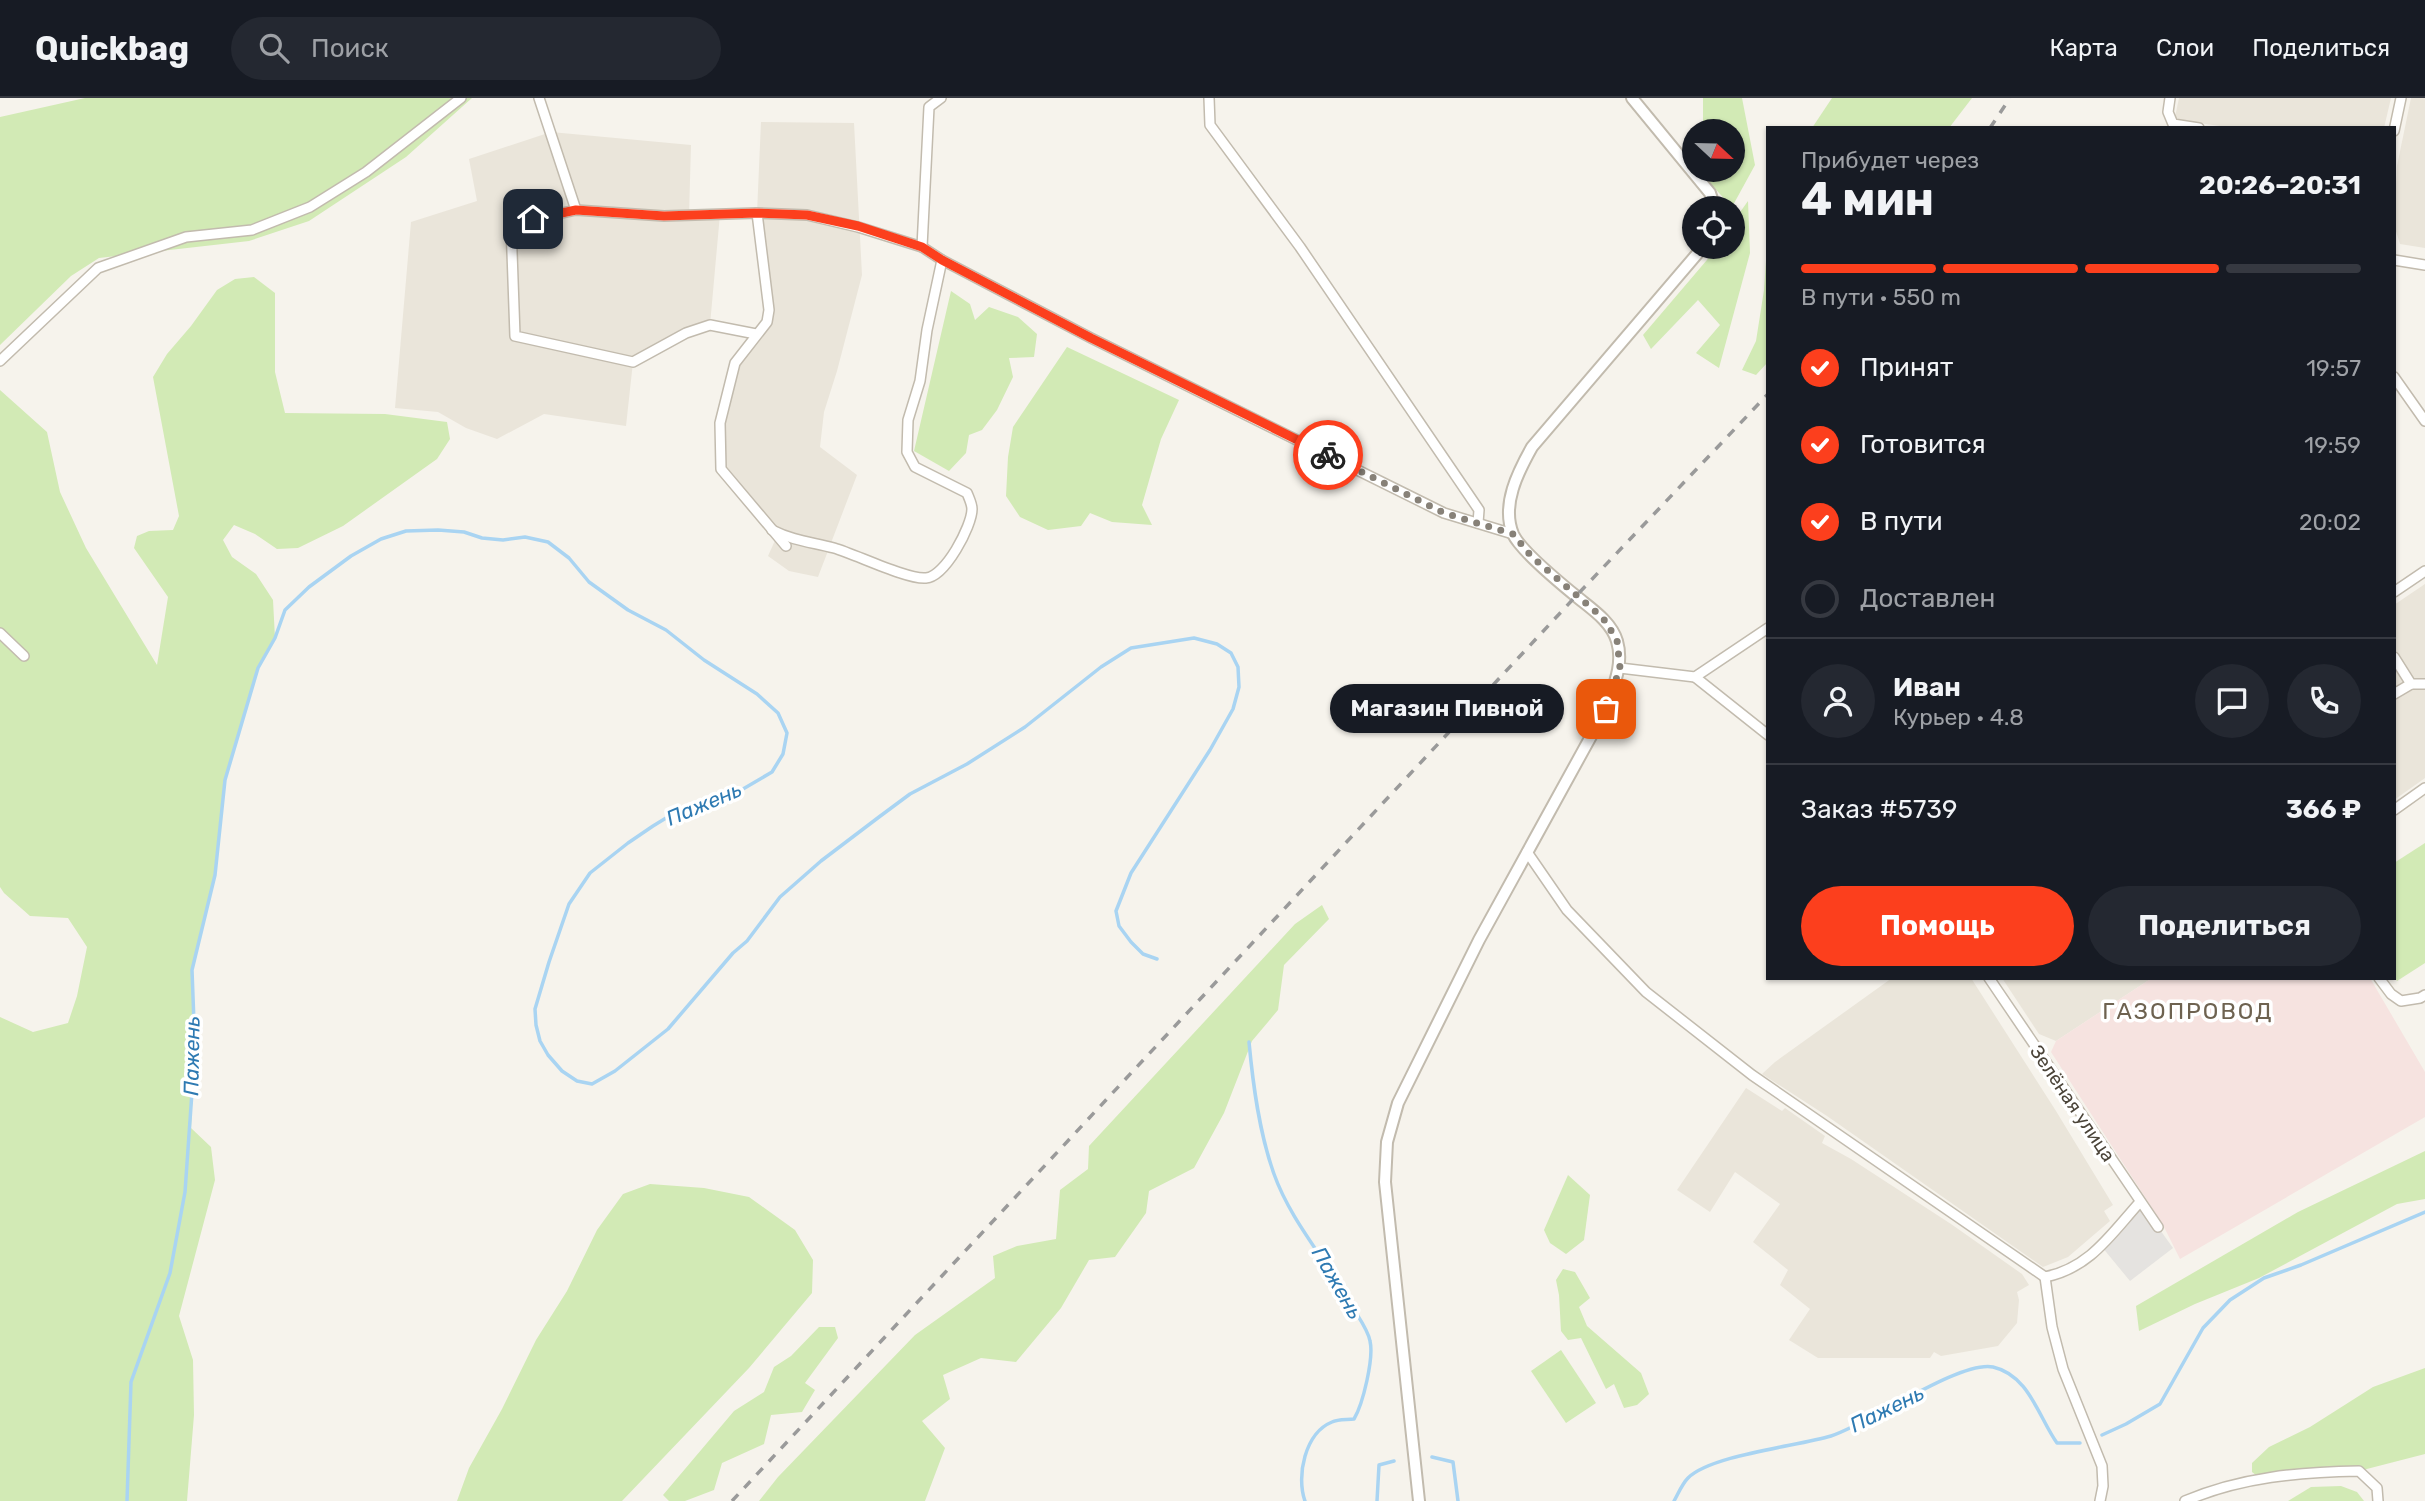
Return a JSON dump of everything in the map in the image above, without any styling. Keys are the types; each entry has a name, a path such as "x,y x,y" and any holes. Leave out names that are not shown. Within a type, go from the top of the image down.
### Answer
{"street":[{"path":"0,361 98,268 187,237 252,230 310,207 366,172 461,98"},
{"path":"539,98 576,210"},
{"path":"922,247 929,107 941,98"},
{"path":"1209,98 1210,125 1300,247 1479,510 1478,523"},
{"path":"1632,98 1711,196"},
{"path":"2170,98 2168,113 2173,124 2186,126"},
{"path":"2395,126 2401,98"},
{"path":"756,334 710,324 686,332 633,362 515,336 511,224 576,210 664,216 757,213 807,215 858,226 922,247 1091,338 1139,359 1444,513 1513,534"},
{"path":"757,213 769,310 768,322 735,363 720,423 720,469 786,547"},
{"path":"1419,1501 1385,1182 1387,1142 1398,1103 1421,1054 1606,709 1620,668 1617,640 1603,618 1531,556 1513,534 1509,510 1515,477 1532,447 1693,259"},
{"path":"772,530 794,541 834,549 908,575 928,578 941,571 952,556 972,510 967,493 915,467 907,452 908,420 920,381 927,330 942,260"},
{"path":"2396,260 2425,265"},
{"path":"2396,380 2425,421"},
{"path":"2396,591 2425,571"},
{"path":"1695,677 1766,629"},
{"path":"0,633 24,656"},
{"path":"2396,660 2411,684"},
{"path":"1620,668 1695,677 1766,734"},
{"path":"2396,693 2411,684 2425,684"},
{"path":"2396,809 2425,788"},
{"path":"1527,852 1567,909 1646,992 1752,1075 2045,1277 2061,1274 2102,1247 2140,1202"},
{"name":"Зелёная улица","path":"1990,980 2158,1227"},
{"path":"2380,980 2391,994 2401,1001 2425,995"},
{"path":"2045,1277 2052,1327 2063,1369 2102,1466 2103,1486 2100,1501"},
{"path":"2185,1501 2210,1490 2288,1475 2359,1471 2377,1488 2378,1501"}],"shaded area":[{"path":"2179,98 2391,98 2384,126 2220,126 2179,120 2175,117"},
{"path":"2411,98 2425,98 2425,248 2400,244 2396,231 2397,166"},
{"path":"761,122 854,123 862,275 824,412 820,447 857,475 818,577 789,571 768,556 777,536 721,469 720,423 735,363 767,322 757,213"},
{"path":"551,132 691,145 689,215 720,214 710,325 633,362 626,426 544,414 497,439 466,428 438,412 395,408 411,222 477,201 469,159"},
{"path":"2425,584 2425,778 2396,799 2396,604"},
{"path":"1889,980 1972,980 2113,1205 2104,1211 2110,1221 2068,1257 2043,1267 1827,1116 1762,1074"},
{"path":"2003,980 2149,980 2056,1041 2039,1034"},
{"path":"2149,980 2371,980 2425,1072 2425,1117 2180,1259 2163,1225 2051,1052 2056,1041"},
{"path":"1746,1088 1782,1111 1785,1108 1825,1136 1822,1143 1951,1224 2022,1274 2029,1285 2017,1292 2017,1323 1998,1346 1941,1356 1934,1352 1930,1358 1818,1358 1789,1340 1810,1309 1780,1285 1788,1270 1753,1242 1780,1204 1735,1172 1710,1212 1677,1190"},
{"path":"2140,1202 2173,1248 2130,1281 2102,1247"}],"green space":[{"path":"85,98 472,98 406,157 309,221 249,241 99,258 71,276 0,345 0,117"},
{"path":"1703,98 1742,98 1755,165 1738,196 1722,196 1709,182 1745,182 1745,119 1703,119"},
{"path":"1832,98 1972,98 1951,126 1813,126"},
{"path":"1748,201 1750,253 1719,368 1696,353 1720,325 1698,300 1651,349 1643,335 1708,259 1745,259 1745,205"},
{"path":"1766,261 1766,364 1756,375 1742,370 1756,341"},
{"path":"254,277 275,293 275,372 285,413 385,414 447,422 450,439 437,459 343,526 298,548 277,549 255,534 234,525 223,540 232,557 256,574 273,600 275,638 258,668 225,780 215,875 192,970 195,1049 191,1128 211,1147 215,1180 179,1316 193,1360 194,1415 187,1501 0,1501 0,1017 33,1032 68,1023 77,996 87,947 68,918 30,916 0,887 0,390 47,432 60,492 86,548 157,665 168,597 134,548 137,536 149,531 173,530 179,516 153,377 167,354 217,290 235,279"},
{"path":"951,291 970,304 975,320 989,307 1018,317 1037,334 1034,357 1009,358 1013,377 997,410 982,430 969,435 966,453 949,471 914,451"},
{"path":"1067,347 1179,400 1161,439 1142,505 1152,525 1112,522 1090,513 1081,526 1048,530 1020,517 1006,496 1013,427"},
{"path":"2425,843 2425,963 2397,981 2396,979 2396,862"},
{"path":"1322,905 1329,919 1284,965 1278,1010 1252,1041 1224,1113 1194,1168 1149,1191 1146,1213 1115,1257 1089,1260 1061,1308 1016,1362 981,1358 943,1375 950,1399 922,1421 945,1448 925,1501 759,1501 778,1477 915,1335 995,1278 993,1256 1017,1246 1056,1239 1060,1190 1088,1169 1089,1146 1295,924"},
{"path":"2425,1151 2425,1199 2397,1204 2259,1278 2139,1331 2136,1306 2298,1212"},
{"path":"1568,1175 1590,1195 1584,1240 1566,1254 1550,1243 1544,1230"},
{"path":"650,1184 704,1188 749,1197 795,1230 813,1260 812,1293 749,1368 622,1501 457,1501 469,1468 536,1340 567,1291 597,1230 623,1194"},
{"path":"1563,1269 1575,1272 1590,1298 1579,1307 1587,1326 1641,1373 1649,1394 1637,1405 1624,1408 1614,1384 1606,1389 1581,1338 1568,1340 1561,1331 1556,1280"},
{"path":"819,1327 835,1327 838,1338 805,1383 815,1390 802,1412 771,1415 764,1444 722,1463 714,1490 685,1501 669,1501 663,1495 734,1411 764,1392 774,1367 791,1356"},
{"path":"1561,1350 1596,1403 1566,1423 1531,1371"},
{"path":"2425,1368 2425,1454 2359,1471 2261,1479 2252,1472 2252,1463 2269,1447 2310,1427 2373,1387"},
{"path":"2341,1486 2357,1492 2364,1501 2288,1501 2311,1487"}],"waterway":[{"name":"Пажень","path":"127,1501 131,1382 170,1273 185,1192 195,1049 192,970 215,875 225,780 258,668 275,638 285,610 309,587 351,556 381,539 406,531 438,530 464,532 482,538 503,540 525,537 548,542 569,558 589,582 628,610 666,630 704,660 757,694 778,713 787,733 783,754 772,772 731,796 679,810 653,826 590,873 569,904 535,1009 540,1041 548,1055 562,1071 577,1081 592,1084 615,1071 668,1029 733,953 747,941 780,897 821,861 910,794 967,764 1025,727 1101,667 1131,648 1194,638 1217,644 1231,653 1238,667 1239,687 1233,709 1210,750 1131,873 1116,911 1119,926 1131,942 1143,954 1157,959"},
{"name":"Пажень","path":"1249,1042 1264,1142 1281,1192 1365,1328 1371,1349 1367,1381 1354,1419 1332,1422 1315,1435 1309,1445 1302,1468 1305,1501"},
{"name":"Пажень","path":"2102,1435 2160,1404 2203,1328 2230,1300 2264,1278 2425,1212"},
{"name":"Пажень","path":"1674,1501 1686,1480 1699,1470 1735,1457 1831,1436 1937,1383 1978,1367 1993,1367 2016,1379 2032,1399 2057,1443 2080,1443"},
{"name":"Пажень","path":"1432,1457 1453,1462 1458,1501"},
{"name":"Пажень","path":"1377,1501 1379,1465 1394,1461"}],"railway":[{"path":"1991,126 2010,98"},
{"path":"732,1501 1576,596 1766,396"}],"way so far":[{"path":"1328,455 1444,513 1513,534 1531,556 1603,618 1617,640 1620,668 1606,709"}],"place":[{"name":"Магазин Пивной","path":"1606,709"}],"district":[{"name":"ГАЗОПРОВОД","path":"2188,1011"}],"route":[{"path":"533,219 576,210 664,216 757,213 807,215 858,226 922,247 1091,338 1139,359 1328,455"}]}
